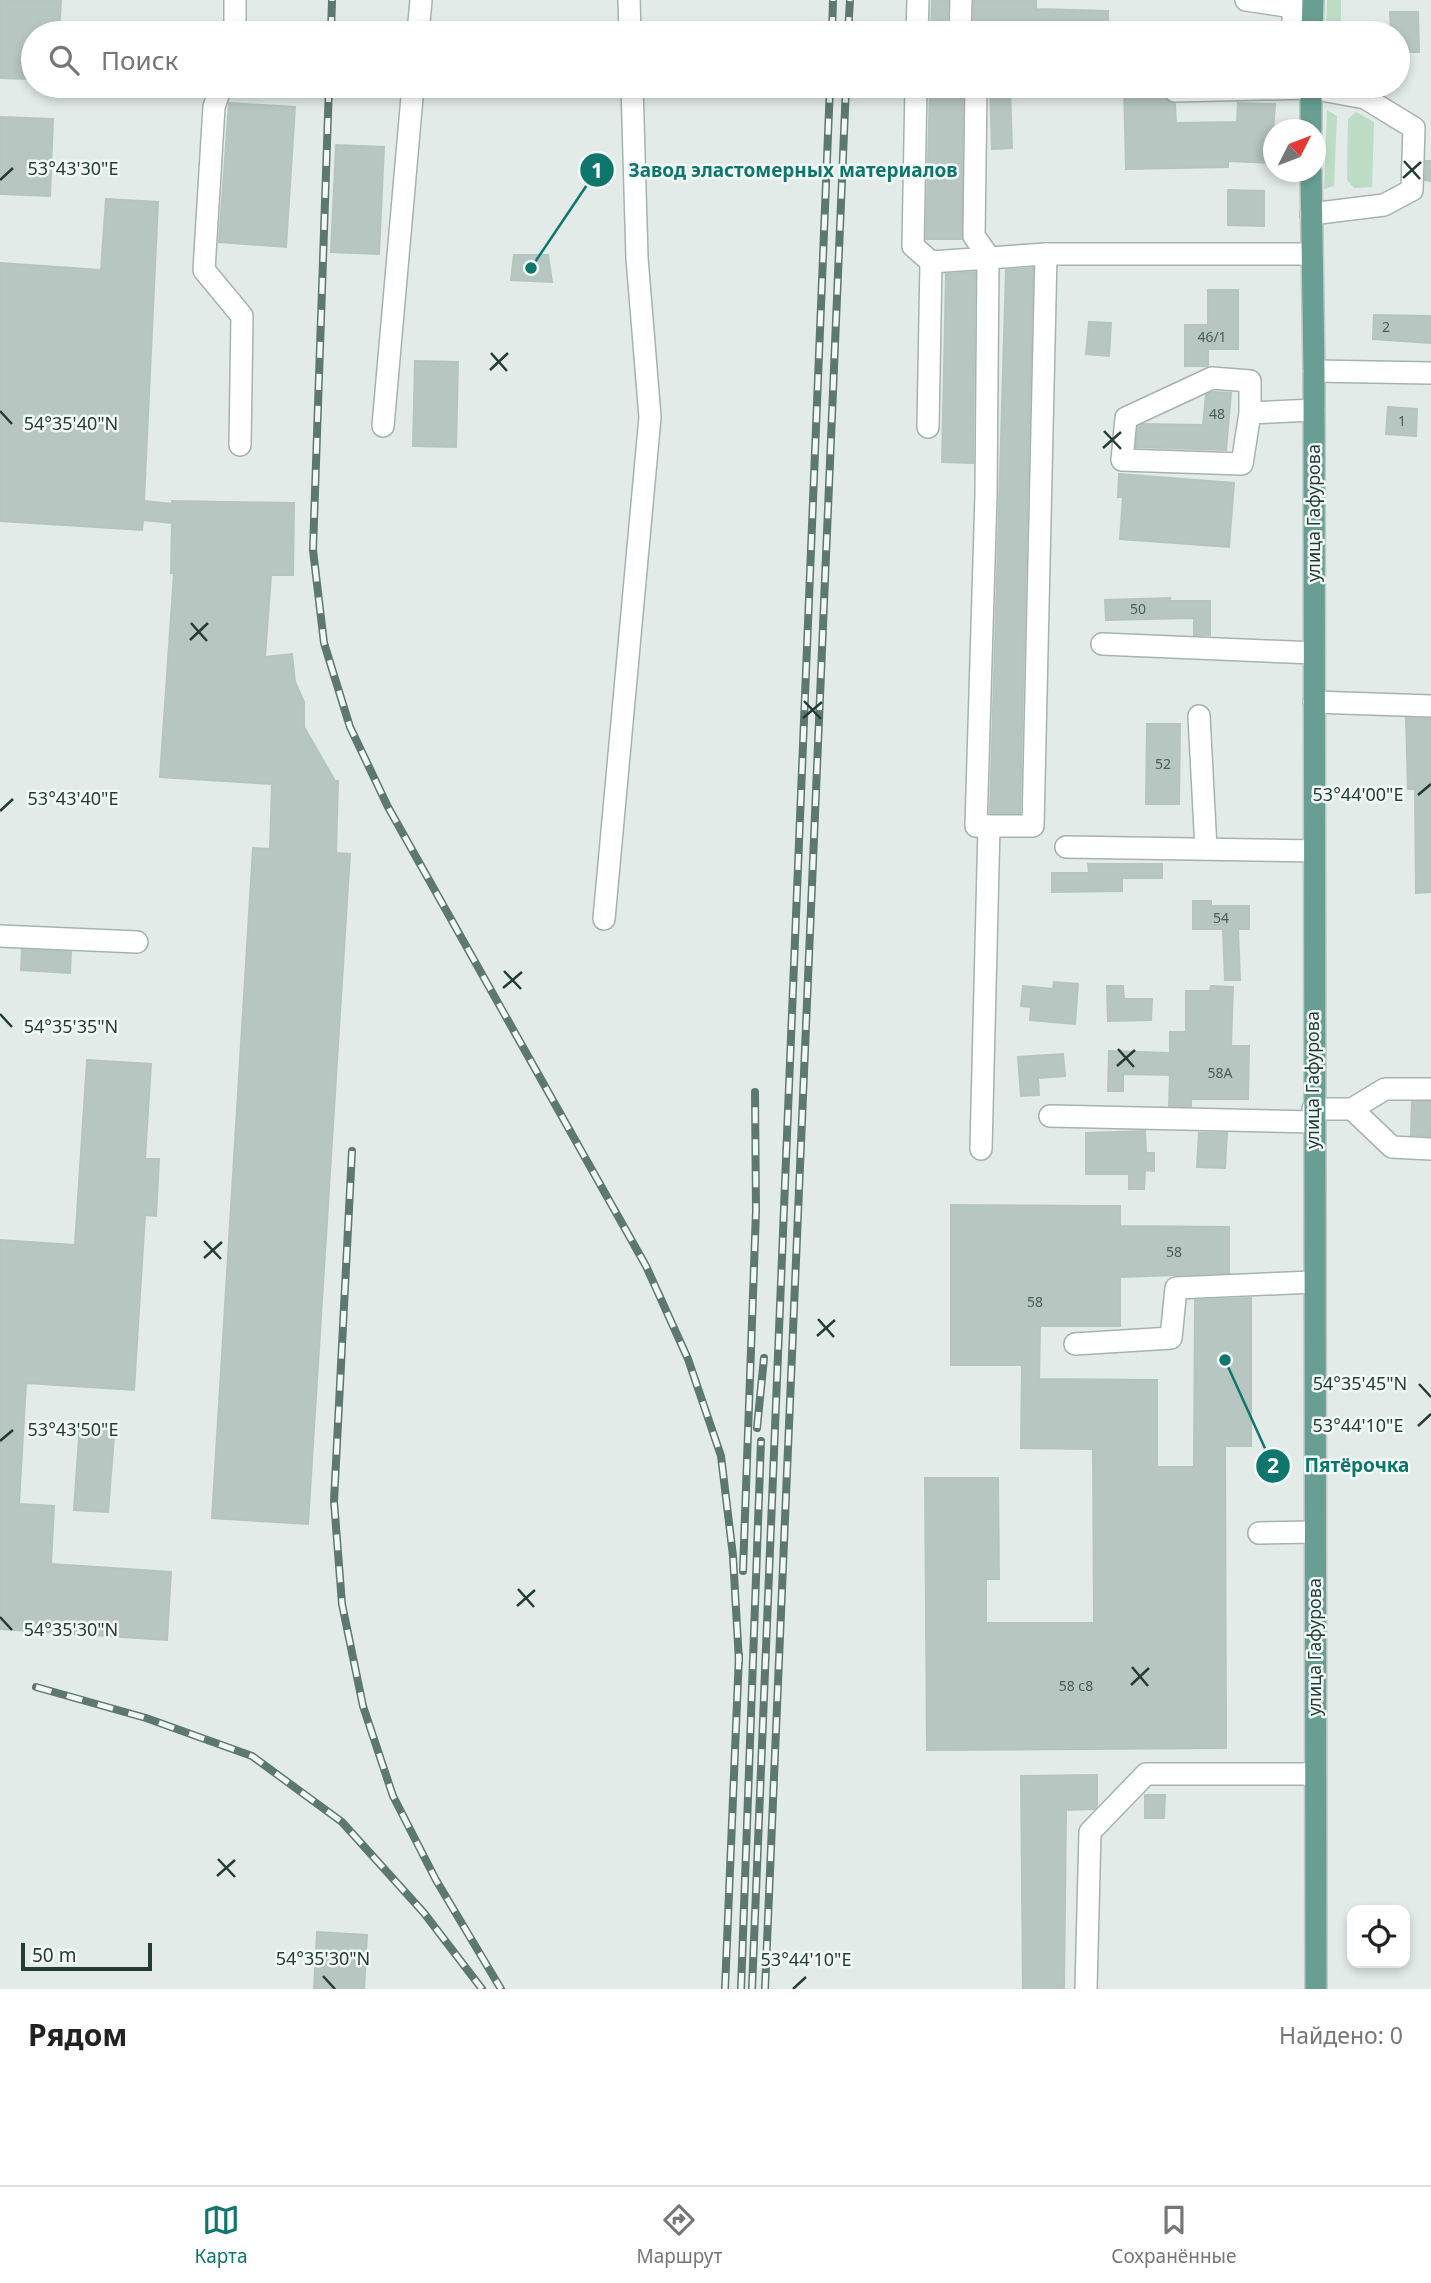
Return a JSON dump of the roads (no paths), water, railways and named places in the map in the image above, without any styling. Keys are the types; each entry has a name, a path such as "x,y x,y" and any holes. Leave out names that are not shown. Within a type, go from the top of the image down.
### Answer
{"main road":[{"path":"1300,2 1307,21"},
{"path":"1304,98 1309,119"},
{"name":"улица Гафурова","path":"1311,182 1314,371 1313,1282 1316,1989"}],"street":[{"path":"235,0 235,21"},
{"path":"419,21 421,0"},
{"path":"629,0 630,21"},
{"path":"917,21 918,0"},
{"path":"960,21 961,0"},
{"path":"1246,0 1300,2 1296,21"},
{"path":"217,98 214,107 204,270 242,316 240,446"},
{"path":"383,426 412,98"},
{"path":"604,919 650,417 637,258 632,98"},
{"path":"916,98 913,246 932,262 1046,254 1312,254"},
{"path":"976,98 974,236 988,256 986,495 976,826 1032,826 1046,254"},
{"path":"1311,214 1384,205 1412,190 1415,128 1365,98"},
{"path":"928,427 932,262"},
{"path":"1314,371 1431,373"},
{"path":"1212,378 1250,381 1250,413 1242,464 1122,460 1126,418 1212,378"},
{"path":"1250,413 1314,410"},
{"path":"1102,644 1314,653"},
{"path":"1314,702 1431,706"},
{"path":"1199,716 1206,849"},
{"path":"981,1149 989,826"},
{"path":"1066,847 1314,851"},
{"path":"0,936 137,942"},
{"path":"1050,1116 1313,1115 1352,1109 1385,1089 1431,1089"},
{"path":"1352,1109 1392,1147 1431,1149"},
{"path":"1076,1344 1171,1338 1176,1288 1313,1282"},
{"path":"1259,1533 1314,1532"},
{"path":"1086,1989 1090,1832 1146,1774 1315,1774"}],"railway":[{"path":"331,21 332,0"},
{"path":"832,21 833,0"},
{"path":"849,21 850,0"},
{"path":"329,98 313,550 324,643 350,727 388,807 646,1266 688,1359 721,1456 733,1556 739,1662"},
{"path":"752,1989 830,98"},
{"path":"765,1989 845,98"},
{"path":"743,1571 756,1211 755,1092"},
{"path":"352,1151 334,1501 342,1604 363,1706 393,1796 436,1880 501,1989"},
{"path":"757,1428 764,1358"},
{"path":"741,1989 761,1441"},
{"path":"725,1989 739,1655"},
{"path":"36,1687 146,1718 252,1756 342,1822 424,1913 482,1989"}],"place":[{"name":"Завод эластомерных материалов","path":"531,268"},
{"name":"Пятёрочка","path":"1225,1360"}]}
